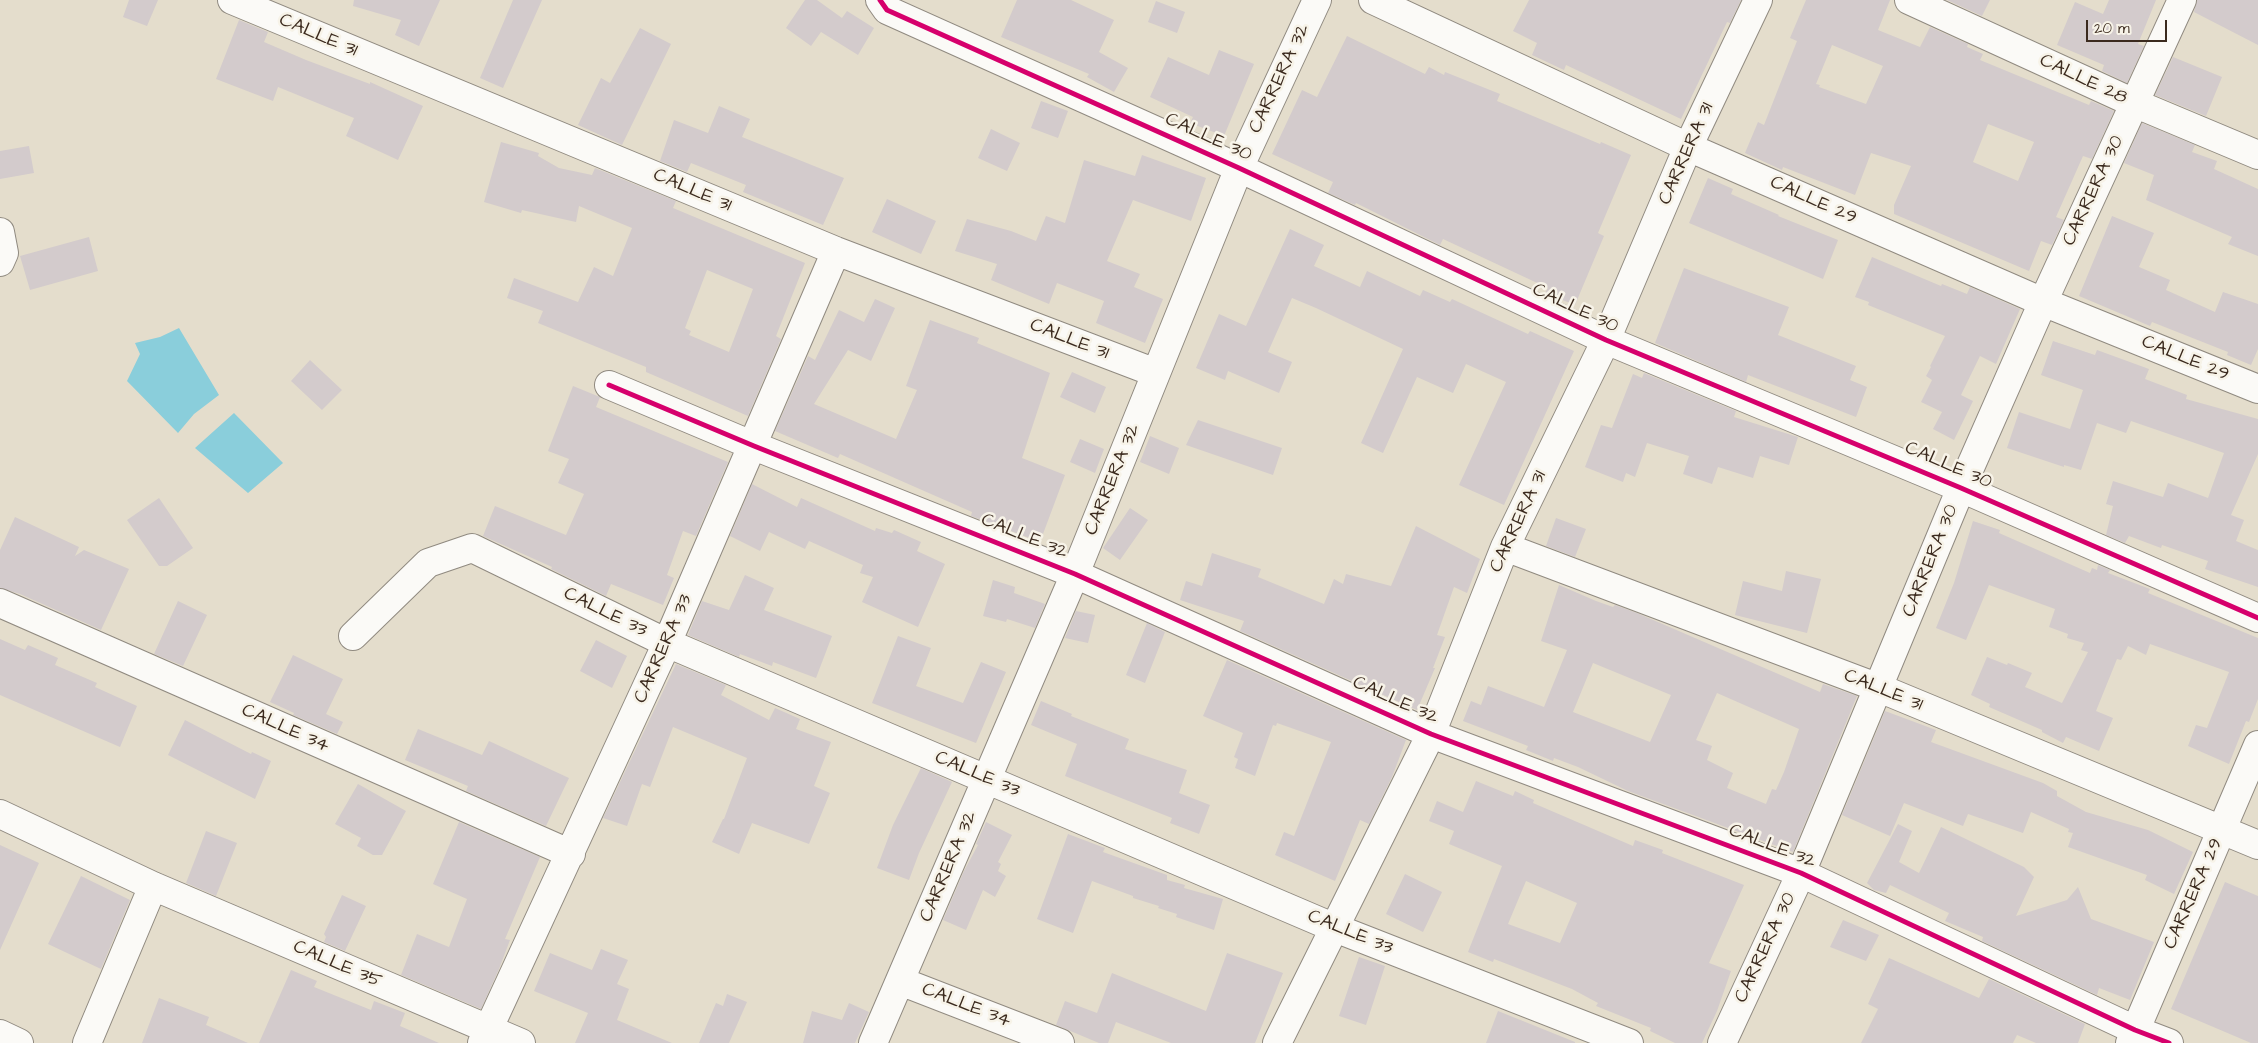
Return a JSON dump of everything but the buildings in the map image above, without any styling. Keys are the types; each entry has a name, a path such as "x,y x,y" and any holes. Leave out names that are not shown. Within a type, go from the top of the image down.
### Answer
{"street":[{"name":"CALLE 31","path":"232,0 836,251 1156,373"},
{"name":"CARRERA 32","path":"873,1043 1075,574 1239,168 1317,0"},
{"name":"CALLE 29","path":"1373,0 1688,146 2043,302 2258,389"},
{"name":"CARRERA 31","path":"1277,1043 1431,734 1505,547 1606,340 1688,146 1758,0"},
{"name":"CALLE 28","path":"1910,0 2134,103 2258,155"},
{"name":"CARRERA 30","path":"1722,1043 1801,873 1961,488 2043,302 2182,0"},
{"name":"CALLE 30","path":"883,5 1239,168 1606,340 1961,488 2258,618"},
{"path":"0,232 4,252 0,262"},
{"name":"CARRERA 33","path":"485,1036 571,854 667,643 754,446 836,251"},
{"name":"CALLE 32","path":"609,385 754,446 1075,574 1431,734 1801,873 2133,1036 2169,1043"},
{"name":"CALLE 31","path":"1505,547 1879,688 2258,845"},
{"name":"CALLE 33","path":"353,636 428,563 472,548 667,643 987,780 1335,928 1629,1043"},
{"name":"CALLE 34","path":"0,603 571,854"},
{"name":"CARRERA 29","path":"2133,1036 2258,745"},
{"name":"CALLE 35","path":"0,814 153,886 485,1036 521,1043"},
{"path":"87,1043 153,886"},
{"name":"CALLE 34","path":"900,981 1060,1043"},
{"path":"0,1034 19,1043"}],"water":[{"path":"179,328 219,395 194,414 178,433 127,381 140,354 135,343 160,337"},
{"path":"234,413 283,463 248,493 195,448"}],"cycle path":[{"path":"880,0 887,10 1239,168 1606,340 1961,488 2258,618"},
{"path":"609,385 754,446 1075,574 1431,734 1801,873 2135,1030 2169,1043"}]}
